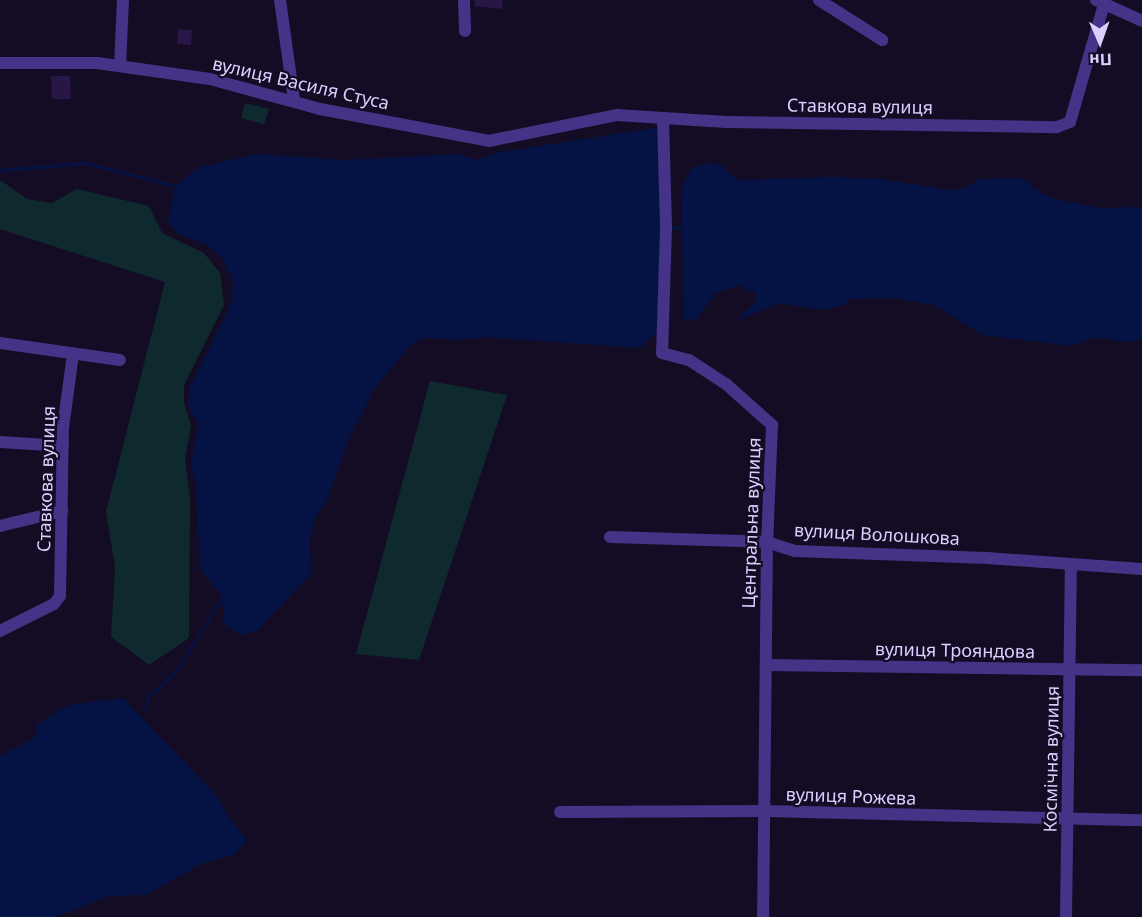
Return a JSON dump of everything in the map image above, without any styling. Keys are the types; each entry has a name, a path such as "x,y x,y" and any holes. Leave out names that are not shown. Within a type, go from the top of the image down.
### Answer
{"street":[{"path":"120,66 123,0"},
{"path":"280,0 294,99"},
{"path":"464,0 465,31"},
{"path":"819,0 882,40"},
{"path":"1100,2 1142,21"},
{"name":"Ставкова вулиця","path":"663,119 1057,127 1070,122 1100,2"},
{"name":"вулиця Василя Стуса","path":"0,63 120,66 210,79 294,99 320,109 489,141 617,116 663,119"},
{"name":"Центральна вулиця","path":"663,119 666,228 662,353 689,360 726,384 772,425 767,542 763,917"},
{"path":"0,343 120,360"},
{"name":"Ставкова вулиця","path":"0,631 54,604 60,596 63,446 74,354"},
{"path":"0,442 63,446"},
{"path":"0,526 62,511"},
{"name":"вулиця Волошкова","path":"610,537 767,542 795,551 1142,569"},
{"name":"Космічна вулиця","path":"1066,917 1071,565"},
{"name":"вулиця Трояндова","path":"767,666 1142,670"},
{"name":"вулиця Рожева","path":"560,812 1069,816 1142,820"}],"green space":[{"path":"245,103 269,109 264,124 241,118"},
{"path":"0,180 27,199 52,203 77,189 149,206 162,233 204,253 220,273 224,305 184,385 184,403 191,425 185,460 190,497 189,638 149,665 111,637 115,567 106,512 165,282 0,229"},
{"path":"430,381 507,395 419,660 356,654"}],"shaded area":[{"path":"660,127 663,326 640,348 484,337 461,340 423,338 410,345 375,388 351,434 327,499 314,520 310,541 311,574 258,630 242,635 232,630 224,623 222,597 200,569 196,486 191,462 199,424 188,407 190,387 231,304 233,281 221,257 205,244 179,234 168,223 175,186 197,168 256,154 346,160 458,154 477,160 501,152"},
{"path":"707,163 720,164 736,180 832,177 881,179 949,190 961,189 980,179 1021,178 1048,197 1098,208 1142,207 1142,339 1126,342 1095,337 1071,346 983,335 934,305 892,298 851,299 844,305 822,310 777,303 735,322 756,301 755,292 738,286 716,293 695,320 684,320 681,188 692,168"},
{"path":"123,698 217,796 230,820 247,840 234,855 203,863 146,895 109,896 56,917 0,917 0,756 35,737 36,725 69,705"}],"building":[{"path":"475,0 503,0 502,9 474,6"},
{"path":"178,29 192,30 191,45 177,44"},
{"path":"51,76 70,76 71,99 52,99"}],"waterway":[{"path":"0,170 86,163 175,186"},
{"path":"668,228 682,227"},
{"path":"145,709 149,696 177,670 222,597"}]}
